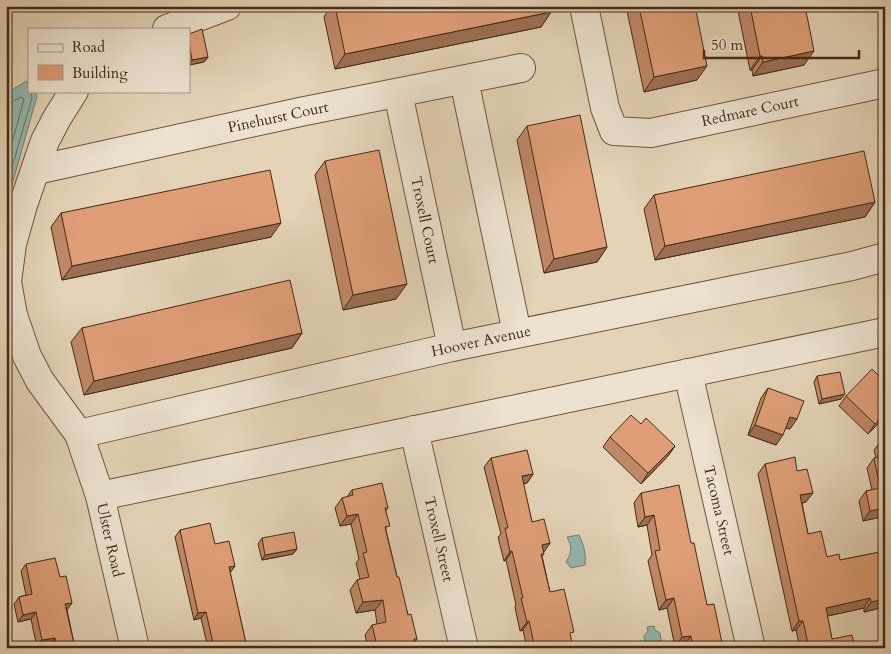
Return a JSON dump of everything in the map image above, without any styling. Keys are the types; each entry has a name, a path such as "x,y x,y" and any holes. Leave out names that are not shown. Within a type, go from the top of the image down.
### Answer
{"street":[{"path":"170,28 227,6"},
{"name":"Redmare Court","path":"584,6 605,108 614,131 651,133 885,83"},
{"name":"Pinehurst Court","path":"36,170 291,114 521,68"},
{"path":"464,80 517,333"},
{"name":"Ulster Road","path":"73,92 49,133 23,205 12,244 7,282 13,315 27,356 40,381 79,434 100,496 135,648"},
{"name":"Troxell Court","path":"398,93 452,347"},
{"name":"Hoover Avenue","path":"79,434 452,347 852,266 885,256"},
{"path":"100,496 885,332"},
{"name":"Tacoma Street","path":"688,373 751,648"},
{"name":"Troxell Street","path":"414,430 464,648"}],"water":[{"path":"27,81 28,92 35,92 37,96 6,206 6,93"},
{"path":"579,535 584,550 585,565 571,568 566,562 571,550 567,537"},
{"path":"654,626 655,630 660,633 662,648 646,648 644,636 648,631 647,627"}],"building":[{"path":"335,6 550,6 551,12 345,54"},
{"path":"639,6 695,6 707,66 654,77"},
{"path":"750,6 805,6 814,51 763,62 762,56 760,56"},
{"path":"202,29 208,57 192,60 190,34"},
{"path":"580,115 607,247 554,259 527,126"},
{"path":"379,150 407,284 353,295 325,161"},
{"path":"864,151 875,202 665,246 654,195"},
{"path":"270,170 281,223 72,266 61,213"},
{"path":"290,280 302,333 94,381 82,328"},
{"path":"872,369 885,382 885,414 875,424 846,396"},
{"path":"840,372 845,394 822,399 817,376"},
{"path":"768,388 804,401 797,419 790,417 783,435 755,425"},
{"path":"631,415 641,424 646,418 675,446 648,473 610,437"},
{"path":"885,440 885,455 881,441"},
{"path":"527,450 533,474 522,476 532,522 544,519 550,543 542,545 544,554 541,554 550,592 564,589 574,632 570,633 573,648 535,648 529,621 527,622 521,598 523,598 512,551 510,552 505,528 508,528 491,458"},
{"path":"885,456 885,508 870,511 866,491 880,488 874,458"},
{"path":"795,457 797,471 807,469 813,493 800,495 808,534 821,531 827,557 839,554 840,560 885,551 885,599 871,602 870,598 826,608 832,639 852,635 855,648 809,648 803,621 799,621 765,464"},
{"path":"382,483 388,508 385,508 390,526 385,527 408,615 411,614 417,639 414,639 416,648 388,648 387,643 377,646 372,625 386,622 383,600 363,602 357,580 369,577 363,553 367,552 358,514 347,516 342,498 353,495 352,490"},
{"path":"679,485 707,605 714,604 723,648 693,648 691,636 682,637 674,598 666,600 655,551 660,550 654,515 645,517 641,493"},
{"path":"210,523 215,544 229,541 235,566 229,567 247,648 214,648 206,612 198,613 180,530"},
{"path":"294,532 297,549 265,555 262,538"},
{"path":"55,558 60,577 66,576 72,603 65,604 75,648 57,648 55,638 42,640 36,612 23,615 19,597 32,594 26,564"}]}
